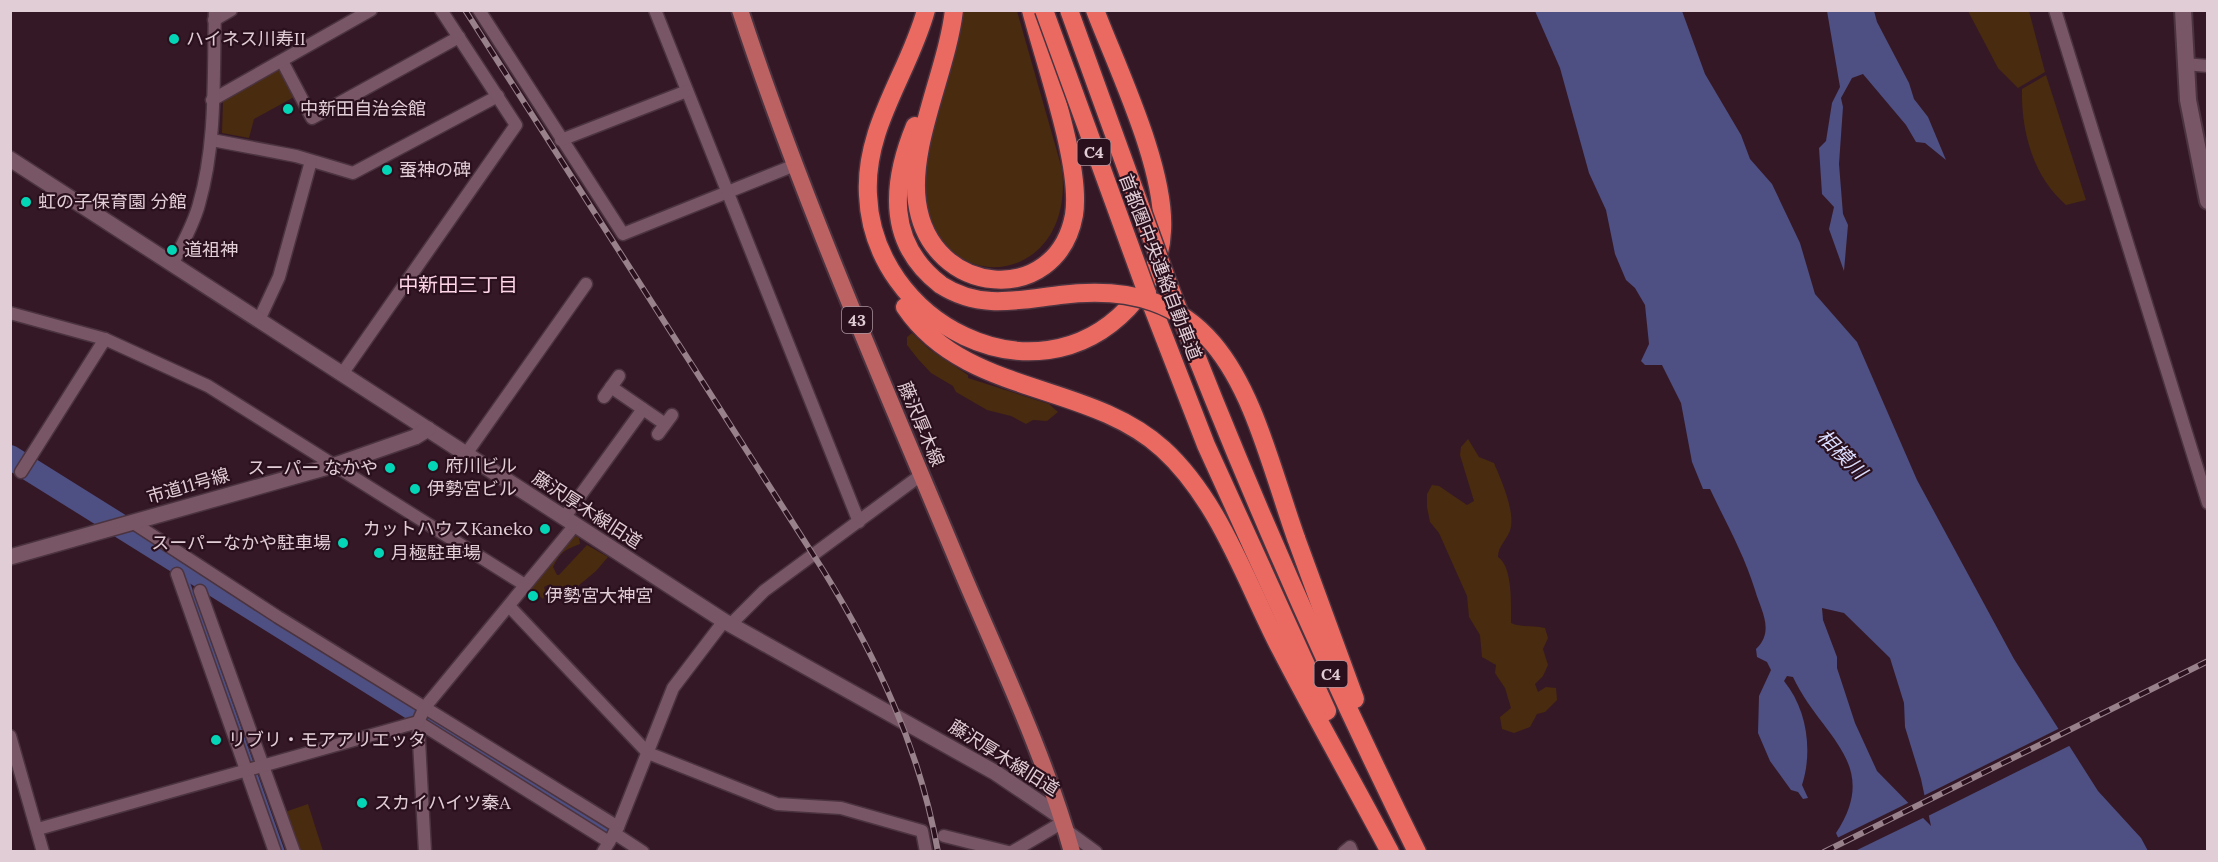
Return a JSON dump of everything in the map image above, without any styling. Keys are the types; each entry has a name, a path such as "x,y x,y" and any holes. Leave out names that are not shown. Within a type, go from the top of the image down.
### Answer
{"highway":[{"path":"926,10 875,135 868,195 874,233 887,277 907,311 920,325 963,359 998,376 1110,412 1147,436 1180,466 1218,522 1281,649 1391,852"},
{"path":"954,10 950,37 917,165 917,202 925,232 932,246 951,265 964,272 992,280 1007,279 1034,270 1057,252 1065,241 1074,214 1073,169 1031,10"},
{"name":"首都圏中央連絡自動車道","path":"1044,10 1123,232 1206,445 1391,852"},
{"name":"首都圏中央連絡自動車道","path":"1069,10 1145,225 1251,494 1350,716 1417,852"},
{"path":"874,233 890,272 924,312 955,332 990,346 1028,351 1067,345 1094,335 1118,319 1141,292 1153,269 1161,246 1162,220 1159,191 1127,94 1095,10"},
{"path":"950,37 906,152 897,203 907,246 922,268 941,285 965,297 991,302 1021,301 1090,291 1125,293 1155,302 1184,316 1223,352 1247,400 1348,681 1372,740 1425,852"}],"main road":[{"name":"藤沢厚木線","path":"740,10 795,165 1029,732 1072,852"},
{"path":"2183,10 2185,64 2194,138 2208,201"}],"street":[{"path":"172,263 199,206 212,140 214,15 231,10"},
{"path":"212,100 371,10"},
{"path":"342,374 516,125 441,10"},
{"path":"479,10 623,234 795,165"},
{"path":"655,10 859,522"},
{"path":"2055,10 2183,430 2208,503"},
{"path":"282,61 312,118 459,37"},
{"path":"2185,64 2208,66"},
{"path":"561,140 687,91"},
{"path":"212,140 311,161 353,173 363,170 498,96"},
{"name":"藤沢厚木線旧道","path":"10,159 727,622 996,773 1063,823"},
{"path":"259,320 279,277 311,161"},
{"path":"466,454 586,284"},
{"path":"10,313 105,339 208,386 525,585"},
{"path":"23,467 105,339"},
{"path":"619,376 608,392 643,409 665,424"},
{"path":"38,829 255,769 421,715 525,585 643,409"},
{"name":"市道11号線","path":"10,557 335,465 416,438 428,429"},
{"path":"611,838 673,688 727,622 764,591 921,475"},
{"path":"130,523 278,617 421,715 611,838 643,852"},
{"path":"177,574 255,769 294,852"},
{"path":"200,591 255,769 275,852"},
{"path":"509,606 648,753 777,804 841,808 922,831 926,852"},
{"path":"421,715 611,838"},
{"path":"421,715 425,852"},
{"path":"10,736 43,852"},
{"path":"944,837 1010,852 1063,823 1096,852"},
{"path":"1344,852 1350,847 1352,852"}],"shaded area":[{"path":"961,11 1017,11 1062,169 1060,210 1047,240 1026,259 1000,267 973,264 949,249 931,223 923,184 927,150"},
{"path":"1968,11 2029,11 2045,72 2018,88 1998,68"},
{"path":"279,70 296,96 254,119 249,138 222,133 223,101"},
{"path":"2046,75 2086,200 2066,205 2045,181 2037,167 2024,121 2022,89"},
{"path":"912,333 929,349 968,375 968,378 1049,404 1058,412 1047,421 1033,420 1026,424 1011,416 987,410 956,392 953,386 931,373 907,345 907,337"},
{"path":"1468,439 1479,457 1494,463 1511,511 1511,527 1498,557 1503,562 1509,578 1511,623 1545,628 1548,638 1543,649 1548,665 1543,676 1535,684 1538,692 1546,687 1556,688 1557,700 1545,712 1537,714 1530,727 1514,733 1502,729 1500,717 1511,708 1505,688 1495,673 1496,665 1482,657 1480,635 1469,617 1467,596 1439,533 1430,522 1427,507 1427,494 1432,485 1439,486 1467,505 1474,501 1460,455 1461,447"},
{"path":"574,535 579,538 580,544 567,550 558,558 553,567 557,575 587,545 608,557 596,571 566,596 563,594 554,599 555,590 548,585 544,587 546,594 543,599 530,587"},
{"path":"308,804 323,851 299,851 285,812"}],"water":[{"name":"相模川","path":"1535,11 1682,11 1705,74 1741,135 1750,159 1772,184 1800,243 1815,294 1857,342 1917,480 2014,659 2098,791 2141,838 2148,851 1858,851 1840,842 1836,833 1849,809 1853,788 1850,769 1842,751 1793,677 1787,676 1784,681 1798,704 1806,731 1807,758 1802,785 1808,798 1803,799 1798,792 1791,790 1770,761 1758,733 1759,696 1771,670 1767,662 1757,657 1756,649 1762,642 1766,628 1763,613 1746,564 1710,489 1703,489 1692,462 1681,403 1662,365 1645,365 1641,361 1649,344 1645,305 1635,288 1626,280 1615,254 1606,210 1589,173 1560,68","holes":["1822,608 1844,613 1890,658 1904,703 1905,727 1921,779 1931,826 1877,771 1855,723 1837,668 1837,657 1823,620"]},
{"path":"1827,11 1874,11 1877,22 1909,83 1914,99 1928,117 1946,160 1925,143 1916,142 1906,125 1863,74 1852,78 1841,98 1843,107 1839,164 1843,214 1848,225 1844,271 1829,229 1834,207 1822,194 1819,148 1826,141 1832,103 1840,87"}],"pier":[{"path":"2062,727 2071,745 1926,817 1921,797"},
{"path":"1910,802 1925,817 1855,851 1839,844 1835,839"}],"waterway":[{"path":"10,457 604,828"},
{"path":"181,563 283,852"}],"railway":[{"path":"465,10 843,603 878,671 908,741 920,777 938,852"},
{"path":"1824,852 2208,661"}],"place":[{"name":"ハイネス川寿II","path":"174,39"},
{"name":"中新田自治会館","path":"288,109"},
{"name":"蚕神の碑","path":"387,170"},
{"name":"虹の子保育園 分館","path":"26,202"},
{"name":"道祖神","path":"172,250"},
{"name":"府川ビル","path":"433,466"},
{"name":"スーパー なかや","path":"390,468"},
{"name":"伊勢宮ビル","path":"415,489"},
{"name":"カットハウスKaneko","path":"545,529"},
{"name":"スーパーなかや駐車場","path":"343,543"},
{"name":"月極駐車場","path":"379,553"},
{"name":"伊勢宮大神宮","path":"533,596"},
{"name":"リブリ・モアアリエッタ","path":"216,740"},
{"name":"スカイハイツ秦A","path":"362,803"}],"district":[{"name":"中新田三丁目","path":"458,285"}]}
